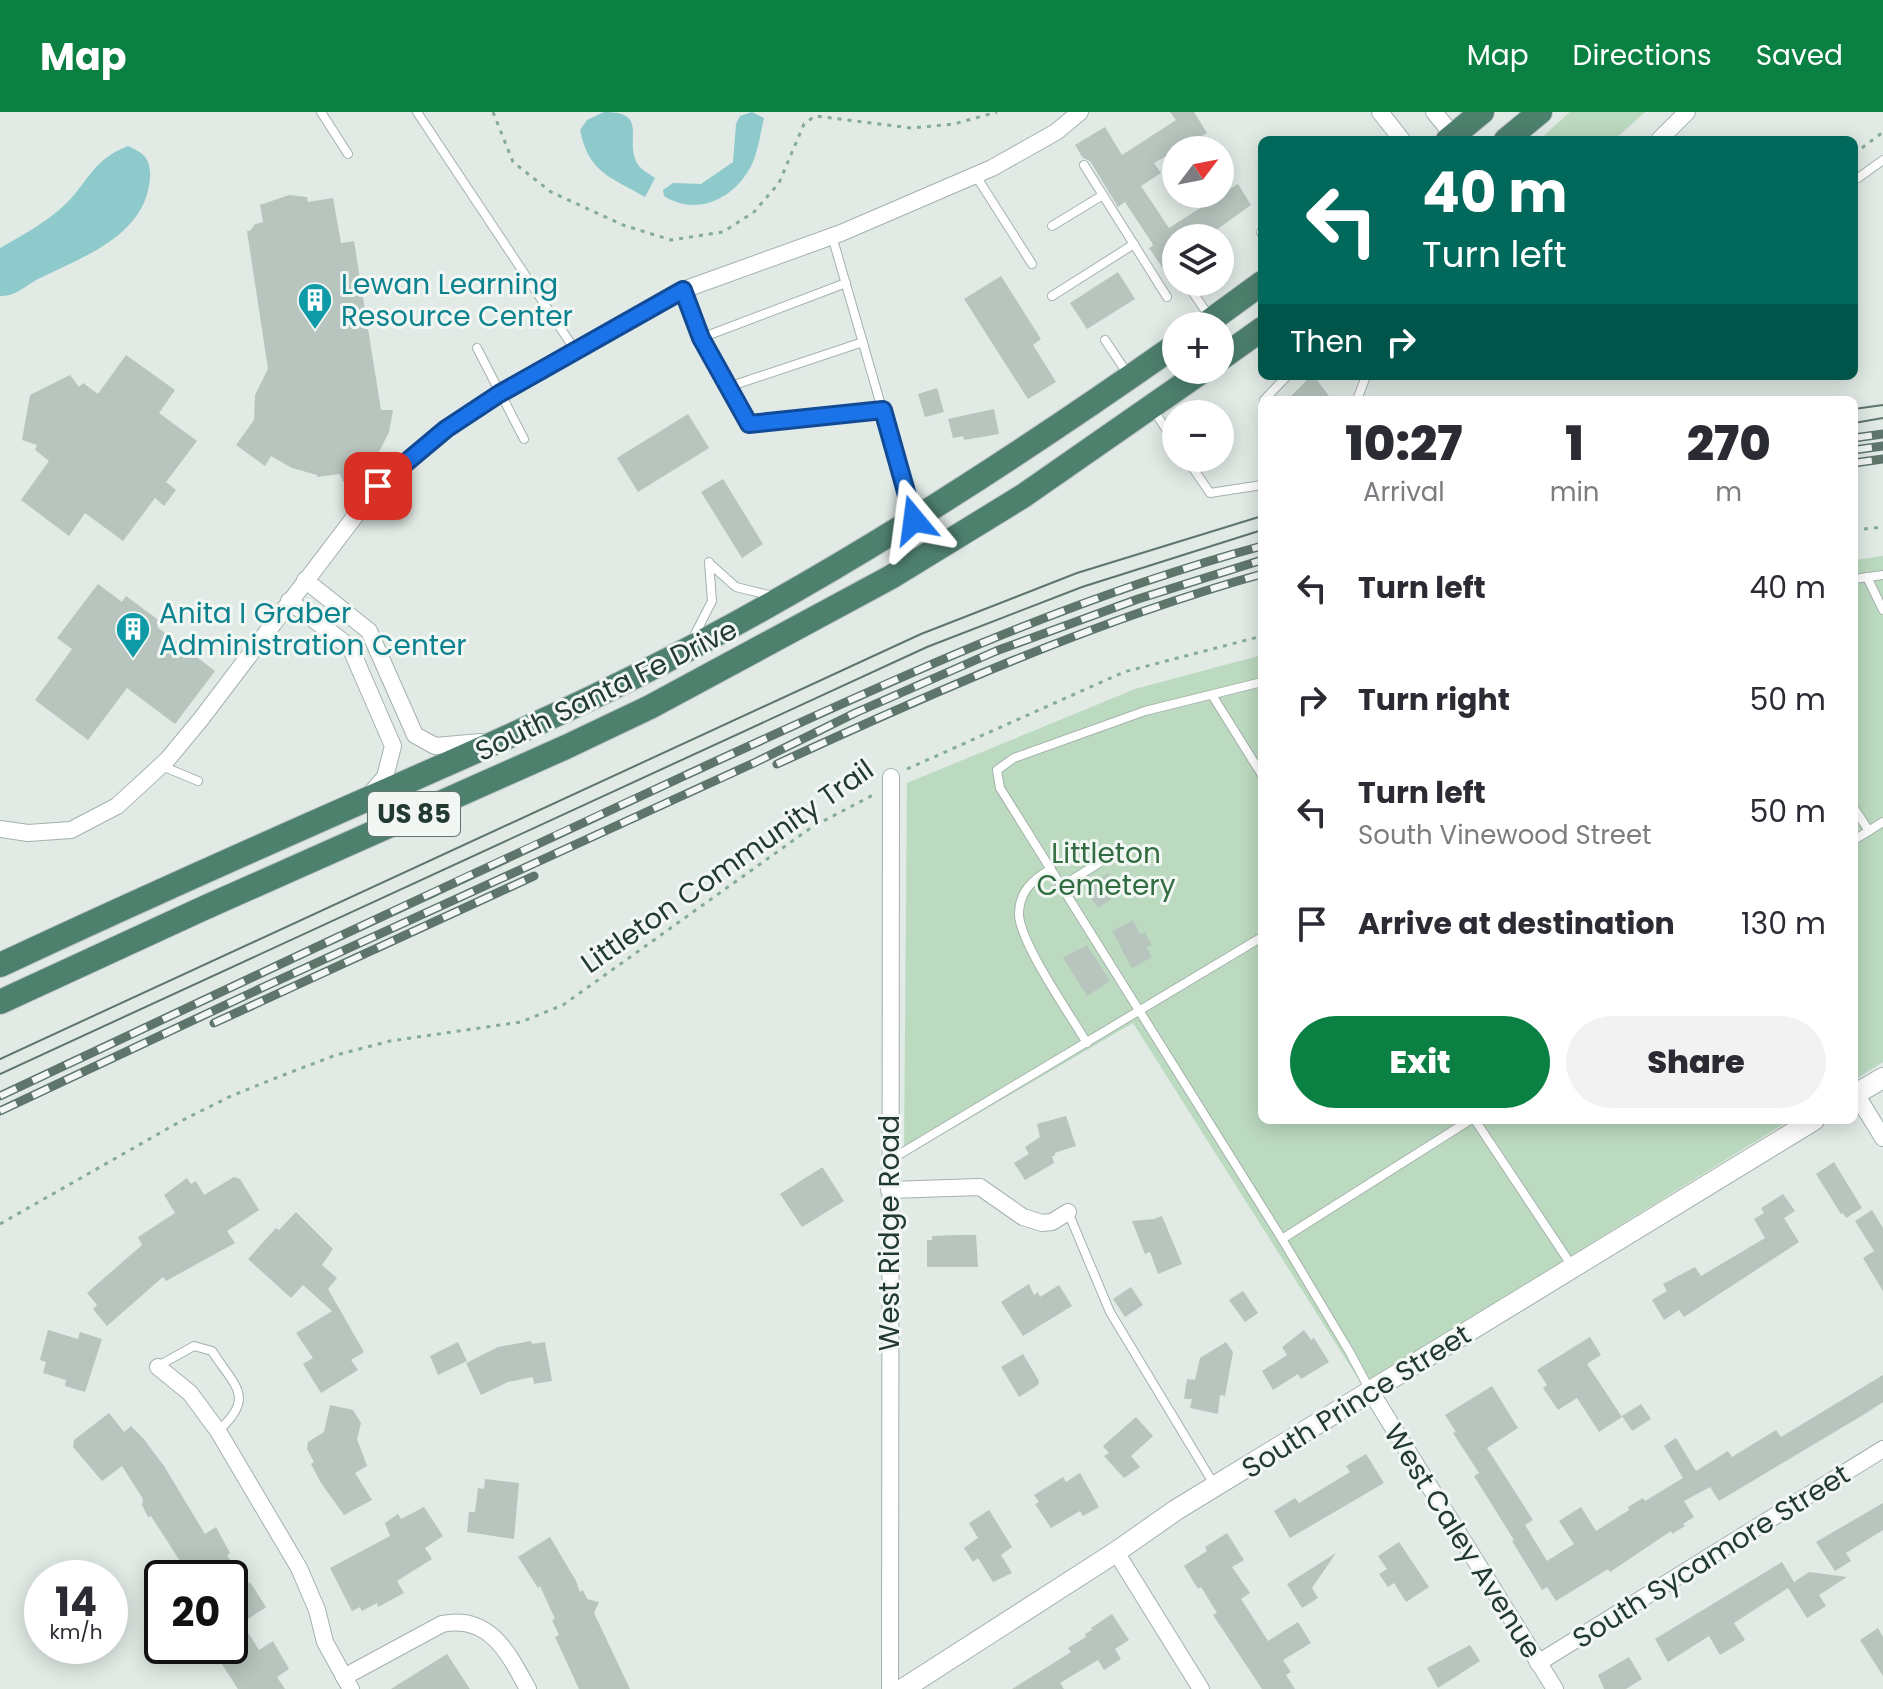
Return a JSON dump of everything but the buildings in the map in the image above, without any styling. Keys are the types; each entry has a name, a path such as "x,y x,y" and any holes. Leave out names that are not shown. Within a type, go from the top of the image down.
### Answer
{"highway":[{"path":"1456,136 1482,112"},
{"path":"1511,136 1540,112"},
{"path":"1222,312 1258,286"},
{"path":"1234,349 1258,332"},
{"name":"South Santa Fe Drive","path":"0,965 499,741 634,677 782,599 914,520 1003,465 1162,355"},
{"name":"South Santa Fe Drive","path":"0,1002 650,707 891,577 1023,496 1184,384"}],"street":[{"path":"0,829 28,833 71,830 117,806 162,766 378,486 446,429 499,394 683,290 832,236 976,175 1056,132 1080,112"},
{"path":"1380,112 1399,136"},
{"path":"1434,112 1451,136"},
{"path":"1662,136 1687,112"},
{"path":"305,580 369,631 415,735 435,746 499,741"},
{"path":"289,601 350,647 393,746 385,777 364,801"},
{"name":"West Ridge Road","path":"890,1689 891,777"},
{"path":"1858,1089 1883,1078"},
{"path":"1858,1095 1883,1138"},
{"name":"South Prince Street","path":"903,1689 1176,1510 1807,1124"},
{"path":"889,1190 980,1187 1023,1217 1042,1223 1052,1222 1068,1212"},
{"path":"158,1367 190,1393 218,1431 299,1568 317,1610 325,1642 348,1683 442,1624 458,1621 474,1624 494,1637 528,1689"},
{"name":"West Caley Avenue","path":"1371,1392 1555,1689"},
{"name":"South Sycamore Street","path":"1538,1663 1883,1449"},
{"path":"1116,1552 1201,1689"}],"lane":[{"path":"321,112 348,154"},
{"path":"417,112 576,351"},
{"path":"1858,178 1883,160"},
{"path":"1084,165 1167,297"},
{"path":"976,175 1032,264"},
{"path":"1052,226 1103,195"},
{"path":"832,236 914,520"},
{"path":"1052,296 1134,244"},
{"path":"701,338 846,283"},
{"path":"683,290 701,338 749,424 883,410"},
{"path":"1105,340 1130,377"},
{"path":"728,387 863,342"},
{"path":"477,348 524,439"},
{"path":"1268,396 1283,380"},
{"path":"1151,408 1162,424"},
{"path":"1196,472 1210,493 1258,486"},
{"path":"688,648 712,601 709,562 736,587 782,599"},
{"path":"1858,578 1883,575"},
{"path":"1867,577 1883,610"},
{"path":"1258,683 1145,711 1014,758 997,770 1000,788 1282,1239 1371,1392"},
{"path":"1212,695 1258,769"},
{"path":"162,766 198,781"},
{"path":"1858,814 1869,831"},
{"path":"1858,838 1883,822"},
{"path":"1062,886 1099,863"},
{"path":"1051,869 1032,881 1022,898 1019,913 1024,937 1087,1043"},
{"path":"889,1160 1258,939"},
{"path":"1282,1239 1467,1124"},
{"path":"1476,1124 1573,1267"},
{"path":"1068,1212 1110,1312 1216,1487"},
{"path":"158,1367 194,1346 212,1351 239,1393 241,1405 218,1431"}],"path":[{"path":"493,112 513,162 551,192 623,225 671,240 723,232 754,212 779,183 804,124 815,116 911,128 954,124 997,112"},
{"path":"1858,151 1883,132"},
{"path":"1858,530 1883,527"},
{"name":"Littleton Community Trail","path":"0,1224 181,1121 286,1074 336,1055 390,1041 521,1022 563,1005 812,827 871,798 891,777 1124,672 1258,637"}],"green space":[{"path":"1570,112 1645,112 1618,136 1543,136"},
{"path":"1883,556 1883,1062 1858,1078 1858,559"},
{"name":"Littleton Cemetery","path":"1258,656 1258,1124 1784,1124 1362,1385 1133,1023 904,1157 907,783 1135,689"}],"water":[{"path":"604,112 618,113 631,121 636,161 641,169 655,178 645,197 602,172 589,156 580,130 587,120"},
{"path":"752,112 764,118 758,147 747,173 730,192 698,205 675,202 664,196 663,190 673,183 701,184 733,162 736,124 740,116"},
{"path":"128,146 145,157 149,166 146,197 138,214 110,242 15,293 0,296 0,248 52,215 69,201 105,159"}],"tram line":[{"path":"1858,408 1883,405"},
{"path":"1858,422 1883,418"},
{"path":"0,1059 921,634 1077,573 1258,517"},
{"path":"0,1074 927,647 1082,587 1258,531"}],"railway":[{"path":"1858,437 1883,434"},
{"path":"1858,449 1883,446"},
{"path":"1858,462 1883,459"},
{"path":"0,1096 897,679 1113,592 1258,547"},
{"path":"0,1111 756,762 855,713 996,651 1138,599 1258,561"},
{"path":"777,764 1016,659 1138,613 1258,575"},
{"path":"214,1023 534,876"}],"place":[{"name":"Lewan Learning Resource Center","path":"315,331"},
{"name":"Anita I Graber Administration Center","path":"133,660"}],"route":[{"path":"378,486 446,429 499,394 683,290 701,338 749,424 883,410 914,520"}]}
